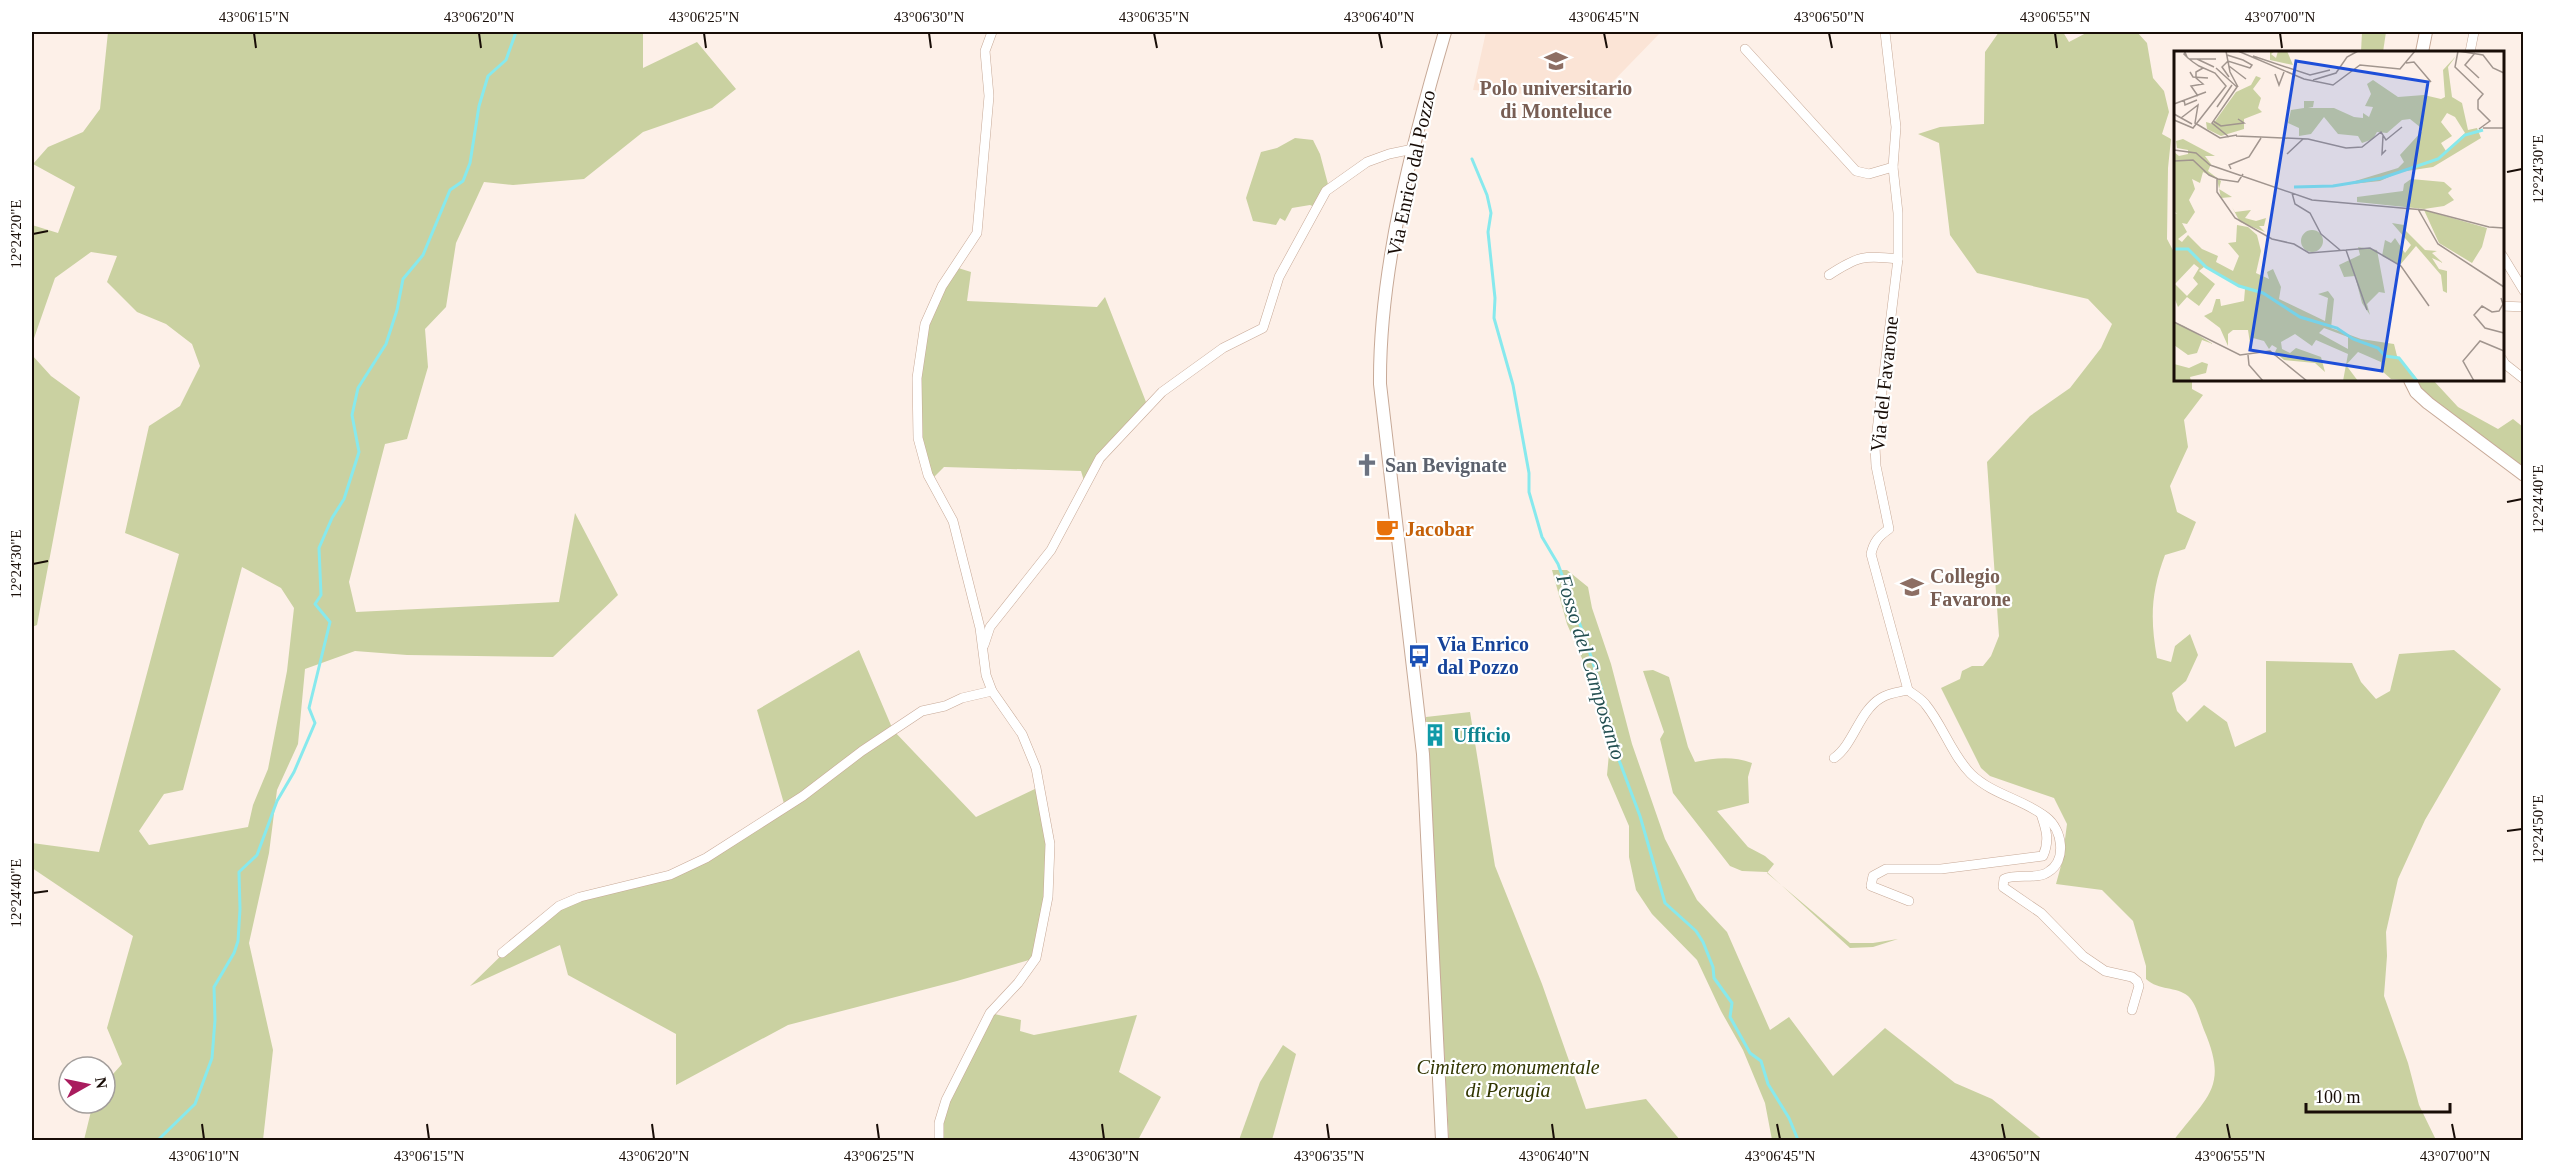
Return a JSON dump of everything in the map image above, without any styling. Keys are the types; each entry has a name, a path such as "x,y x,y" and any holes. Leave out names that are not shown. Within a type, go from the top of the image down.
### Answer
{"street":[{"path":"939,1140 939,1123 946,1100 990,1013 1018,983 1036,958 1048,897 1050,844 1036,768 1022,734 992,691 986,675 980,628 953,521 928,475 918,438 917,378 925,324 942,286 977,233 989,96 985,51 992,32"},
{"name":"Via Enrico dal Pozzo","path":"1442,1140 1423,754 1380,384 1384,308 1413,149 1445,32"},
{"name":"Via del Favarone","path":"1885,32 1896,127 1893,167 1898,213 1898,259 1875,447 1876,466 1889,529 1879,536 1871,554 1908,690"},
{"path":"2422,51 2426,32"},
{"path":"2470,51 2474,32"},
{"path":"1745,49 1856,171 1869,174 1893,167"},
{"path":"982,649 990,627 1051,550 1100,458 1162,392 1223,348 1263,328 1279,277 1326,191 1367,162 1413,149"},
{"path":"1828,275 1846,264 1869,256 1898,259"},
{"path":"2504,258 2523,291"},
{"path":"2504,306 2523,307"},
{"path":"2504,362 2523,379"},
{"path":"2410,381 2416,392 2428,403 2523,474"},
{"path":"1834,758 1842,752 1860,721 1878,700 1908,690 1925,703 1969,772 1984,786 2048,818 2060,842 2062,850 2057,866 2046,874 2011,876 2004,879 2003,887 2041,913 2083,956 2105,971 2132,977 2137,981 2139,986 2132,1010"},
{"path":"502,953 559,906 580,897 670,875 706,858 803,796 862,751 922,711 992,691"},
{"path":"1909,901 1871,886 1873,876 1886,869 1941,869 2043,856 2047,847 2048,835 2040,814"}],"shaded area":[{"name":"Polo universitario di Monteluce","path":"1486,32 1661,32 1596,99 1473,90"}],"green space":[{"path":"108,32 643,32 643,68 697,42 736,89 712,108 643,132 584,179 513,185 484,182 456,243 446,307 425,329 428,367 407,439 385,444 349,582 356,612 559,602 575,513 618,595 553,657 407,655 355,651 305,669 298,744 277,790 269,853 249,943 273,1050 263,1140 84,1140 90,1115 117,1115 117,1070 122,1064 107,1028 133,936 32,868 32,843 99,852 179,554 125,533 149,426 180,406 200,366 192,344 166,324 137,312 107,282 117,256 91,252 55,278 32,344 32,225 58,233 75,187 33,164 48,147 83,132 100,109","holes":["242,567 281,588 294,608 287,671 268,769 253,805 248,827 149,845 139,831 164,794 183,790"]},
{"path":"1999,32 2063,32 2069,42 2088,32 2137,32 2147,43 2153,78 2164,91 2169,112 2162,134 2171,139 2168,168 2167,239 2174,252 2174,381 2192,381 2192,389 2203,395 2184,420 2188,447 2170,486 2177,512 2196,522 2185,549 2165,555 2160,568 2153,606 2153,631 2157,658 2171,662 2175,646 2190,634 2198,655 2186,681 2172,693 2177,711 2187,722 2204,705 2227,722 2235,747 2266,732 2266,661 2352,663 2361,682 2376,699 2390,691 2399,654 2454,650 2501,689 2425,820 2398,879 2386,932 2384,996 2408,1063 2419,1105 2436,1140 2174,1140 2205,1101 2214,1079 2211,1050 2193,1003 2183,993 2156,985 2146,979 2146,966 2133,921 2102,890 2056,884 2062,862 2067,824 2054,798 1990,776 1981,768 1941,688 1960,679 1962,671 1972,666 1983,666 1991,656 1999,636 1987,462 2030,416 2070,388 2101,348 2112,324 2088,299 1977,273 1950,235 1939,143 1918,134 1940,127 1984,124 1985,52"},
{"path":"2362,32 2386,32 2383,51 2361,51"},
{"path":"1295,138 1313,140 1320,154 1329,188 1315,207 1310,205 1292,208 1285,221 1280,218 1276,225 1253,221 1246,198 1261,152 1277,148"},
{"path":"955,267 971,272 967,301 1097,307 1105,297 1146,402 1097,463 1085,484 1081,471 944,467 931,480 918,438 917,378 925,324"},
{"path":"32,355 51,376 80,397 37,625 32,627"},
{"path":"2417,381 2434,381 2458,407 2498,429 2513,419 2523,427 2523,467 2448,412 2422,389"},
{"path":"1552,570 1567,570 1588,587 1592,608 1611,664 1632,744 1665,839 1697,900 1727,932 1770,1030 1789,1017 1833,1076 1885,1028 1955,1083 1992,1099 2043,1140 1772,1140 1765,1103 1743,1050 1721,1011 1697,960 1652,914 1636,890 1629,857 1629,826 1607,775 1610,743 1590,677 1567,624"},
{"path":"859,650 893,730 976,817 1039,787 1050,844 1036,958 788,1025 676,1085 676,1034 568,975 560,945 470,986 511,946 559,906 670,875 785,807 757,710"},
{"path":"1653,670 1669,677 1688,747 1695,762 1724,758 1752,763 1748,777 1749,803 1717,811 1748,847 1774,864 1767,872 1742,871 1730,866 1673,793 1660,739 1664,732 1643,671"},
{"name":"Cimitero monumentale di Perugia","path":"1470,712 1495,866 1542,984 1586,1109 1646,1099 1680,1140 1449,1140 1426,717"},
{"path":"1781,885 1850,943 1873,943 1898,939 1873,947 1850,948"},
{"path":"990,1013 1021,1020 1020,1031 1034,1035 1137,1015 1119,1072 1161,1097 1138,1140 939,1140 939,1123"},
{"path":"1283,1045 1296,1054 1272,1140 1239,1140 1260,1082"}],"waterway":[{"path":"158,1140 195,1104 212,1058 215,1020 214,987 234,953 238,941 239,872 257,855 277,801 294,772 315,723 309,708 330,622 315,604 321,595 319,548 332,518 344,499 359,452 352,415 358,388 386,344 397,310 403,279 423,255 450,190 463,181 470,163 479,106 488,76 506,60 516,32"},
{"name":"Fosso del Camposanto","path":"1472,159 1487,195 1491,213 1488,232 1495,298 1494,318 1513,385 1529,473 1529,492 1542,537 1558,564 1586,641 1602,691 1616,752 1640,816 1665,903 1696,931 1703,942 1713,967 1714,978 1732,1003 1730,1017 1750,1053 1761,1061 1768,1084 1789,1118 1798,1140"}],"place":[{"name":"Polo universitario di Monteluce","path":"1556,61"},
{"name":"San Bevignate","path":"1367,465"},
{"name":"Jacobar","path":"1387,529"},
{"name":"Collegio Favarone","path":"1912,587"},
{"name":"Via Enrico dal Pozzo","path":"1419,656"},
{"name":"Ufficio","path":"1435,735"}]}
